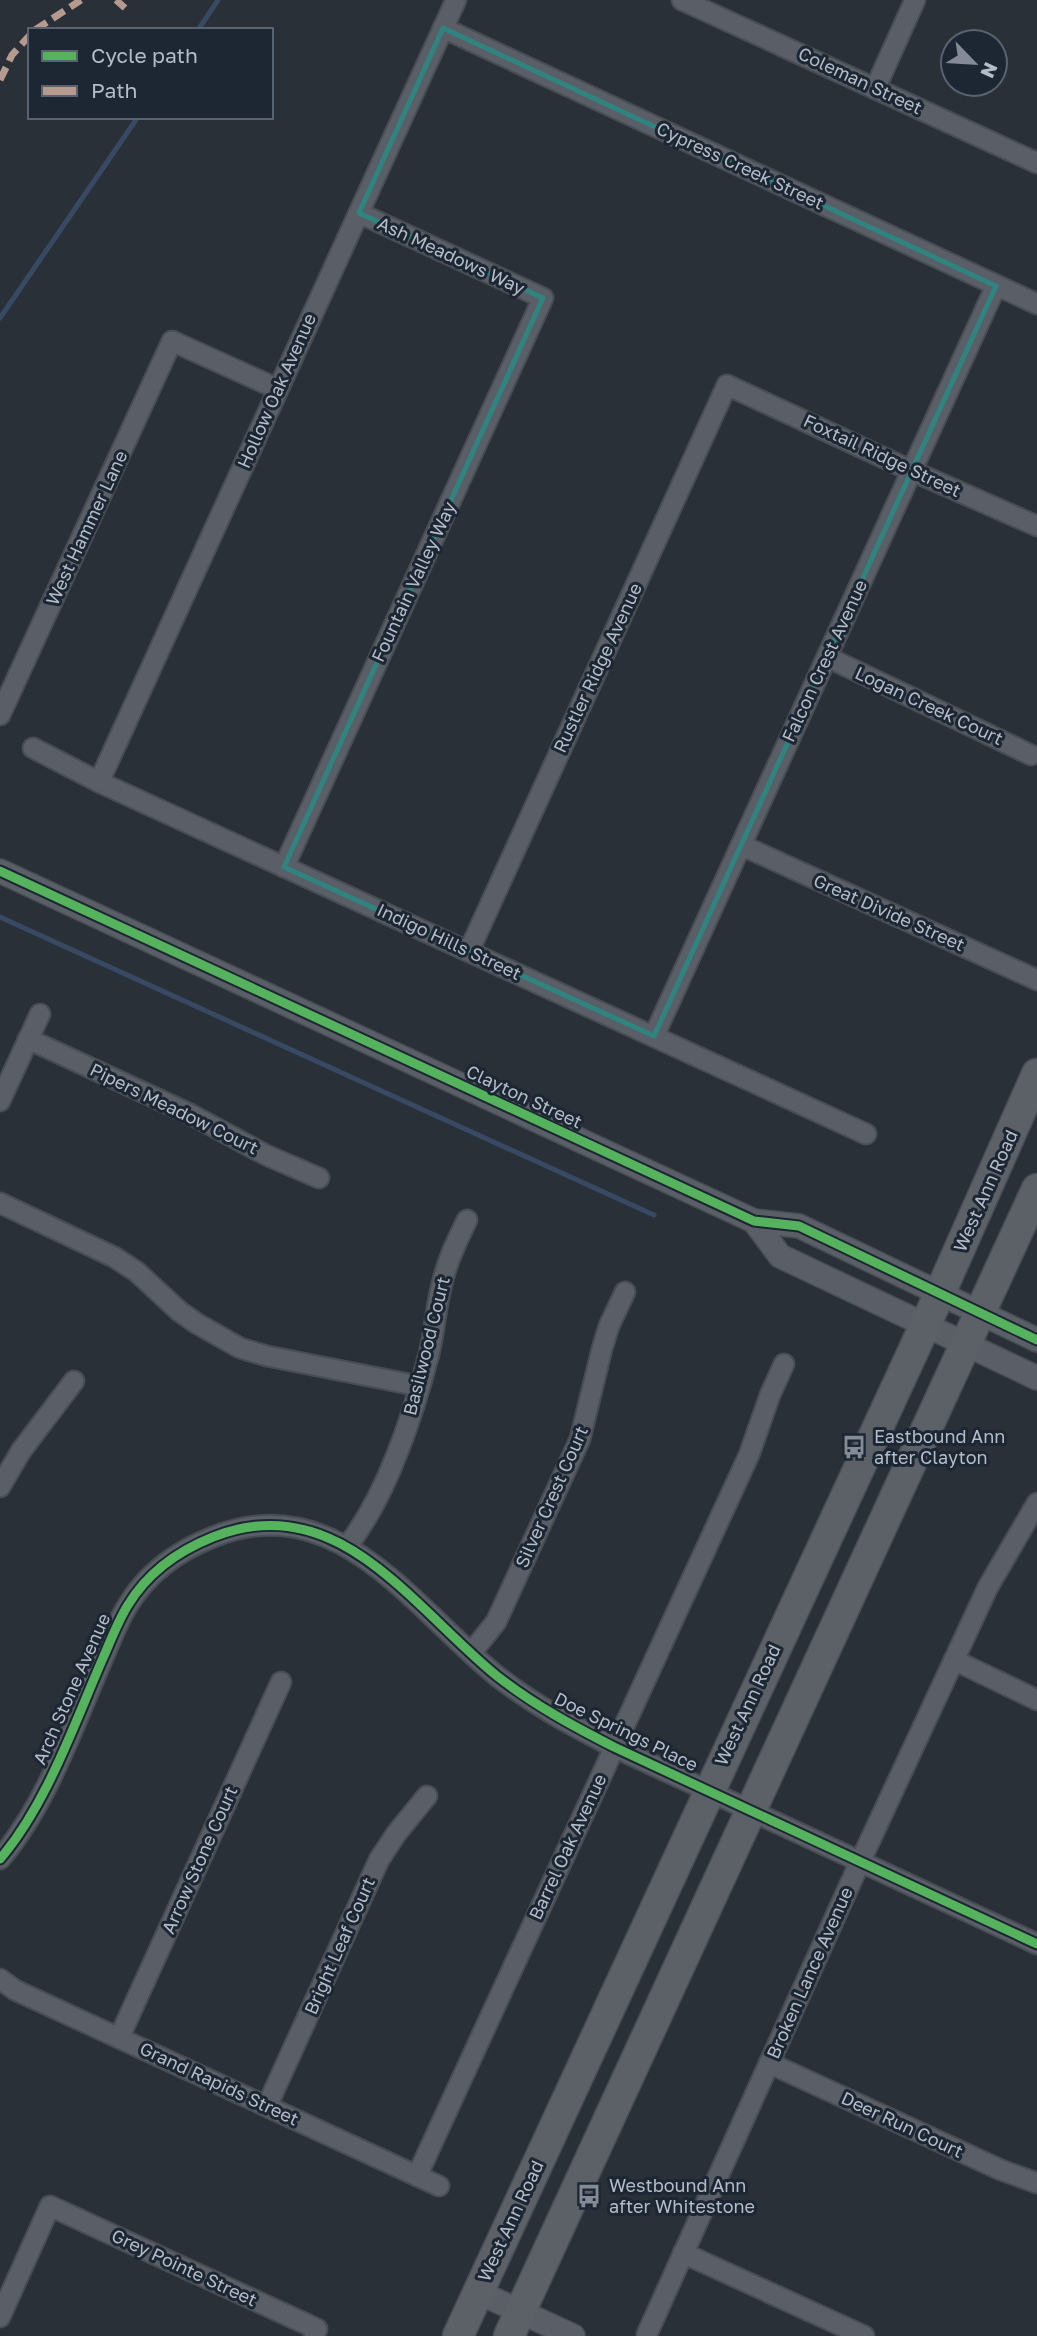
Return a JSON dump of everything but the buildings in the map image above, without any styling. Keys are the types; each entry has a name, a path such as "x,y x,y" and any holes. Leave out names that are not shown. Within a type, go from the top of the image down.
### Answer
{"main road":[{"name":"West Ann Road","path":"458,2336 940,1293 1037,1074"},
{"path":"515,2324 1037,1189"}],"street":[{"name":"Hollow Oak Avenue","path":"99,782 456,0"},
{"path":"875,89 915,0"},
{"name":"Coleman Street","path":"688,1 1037,163"},
{"name":"Cypress Creek Street","path":"443,28 1037,304"},
{"name":"Ash Meadows Way","path":"359,213 543,298"},
{"name":"Falcon Crest Avenue","path":"654,1036 996,286"},
{"name":"Fountain Valley Way","path":"284,867 543,298"},
{"name":"West Hammer Lane","path":"0,715 172,341 278,389"},
{"name":"Foxtail Ridge Street","path":"727,385 1037,526"},
{"name":"Rustler Ridge Avenue","path":"469,951 727,385"},
{"name":"Logan Creek Court","path":"827,657 1031,755"},
{"name":"Indigo Hills Street","path":"33,748 99,782 866,1134"},
{"name":"Great Divide Street","path":"741,845 1037,980"},
{"name":"Clayton Street","path":"0,872 754,1221 799,1226 1037,1339"},
{"path":"0,1101 40,1014"},
{"name":"Pipers Meadow Court","path":"28,1040 190,1114 266,1155 319,1178"},
{"path":"0,1203 114,1257 137,1272 179,1311 240,1348 267,1356 419,1386"},
{"name":"Basilwood Court","path":"348,1545 365,1523 410,1421 435,1324 442,1281 467,1220"},
{"name":"Clayton Street","path":"754,1221 780,1256 1037,1378"},
{"name":"Silver Crest Court","path":"471,1653 496,1622 580,1439 609,1326 625,1292"},
{"name":"Barrel Oak Avenue","path":"417,2176 749,1455 784,1364"},
{"path":"0,1487 21,1451 74,1381"},
{"name":"Broken Lance Avenue","path":"647,2334 860,1862 988,1587 1037,1503"},
{"name":"Doe Springs Place","path":"229,1530 256,1525 282,1525 308,1530 348,1545 368,1558 471,1653 528,1701 556,1718 1037,1944"},
{"name":"Arch Stone Avenue","path":"0,1859 28,1822 128,1604 154,1572 177,1553 229,1530"},
{"path":"954,1660 1037,1700"},
{"name":"Arrow Stone Court","path":"120,2038 281,1682"},
{"name":"Bright Leaf Court","path":"267,2106 379,1860 396,1833 428,1796"},
{"name":"Grand Rapids Street","path":"0,1979 15,1990 439,2186"},
{"name":"Deer Run Court","path":"769,2063 1001,2170 1037,2183"},
{"name":"Grey Pointe Street","path":"0,2317 50,2206 315,2332"},
{"path":"683,2253 864,2336"},
{"path":"478,2292 515,2324 573,2336"}],"highlighted area":[{"path":"443,28 996,286 654,1036 284,867 543,298 359,213"}],"waterway":[{"path":"199,28 218,0"},
{"path":"0,318 137,119"},
{"path":"0,917 654,1215"}],"marked path":[{"path":"38,28 81,0"},
{"path":"116,0 125,8"},
{"path":"0,80 12,55 28,37"}],"cycle path":[{"path":"0,871 754,1221 799,1226 1037,1340"},
{"path":"0,1859 17,1837 46,1789 118,1624 145,1582 176,1556 213,1537 257,1526 298,1528 335,1541 370,1562 497,1676 569,1723 614,1747 1037,1944"}],"place":[{"name":"Eastbound Ann after Clayton","path":"854,1447"},
{"name":"Westbound Ann after Whitestone","path":"589,2196"}]}
